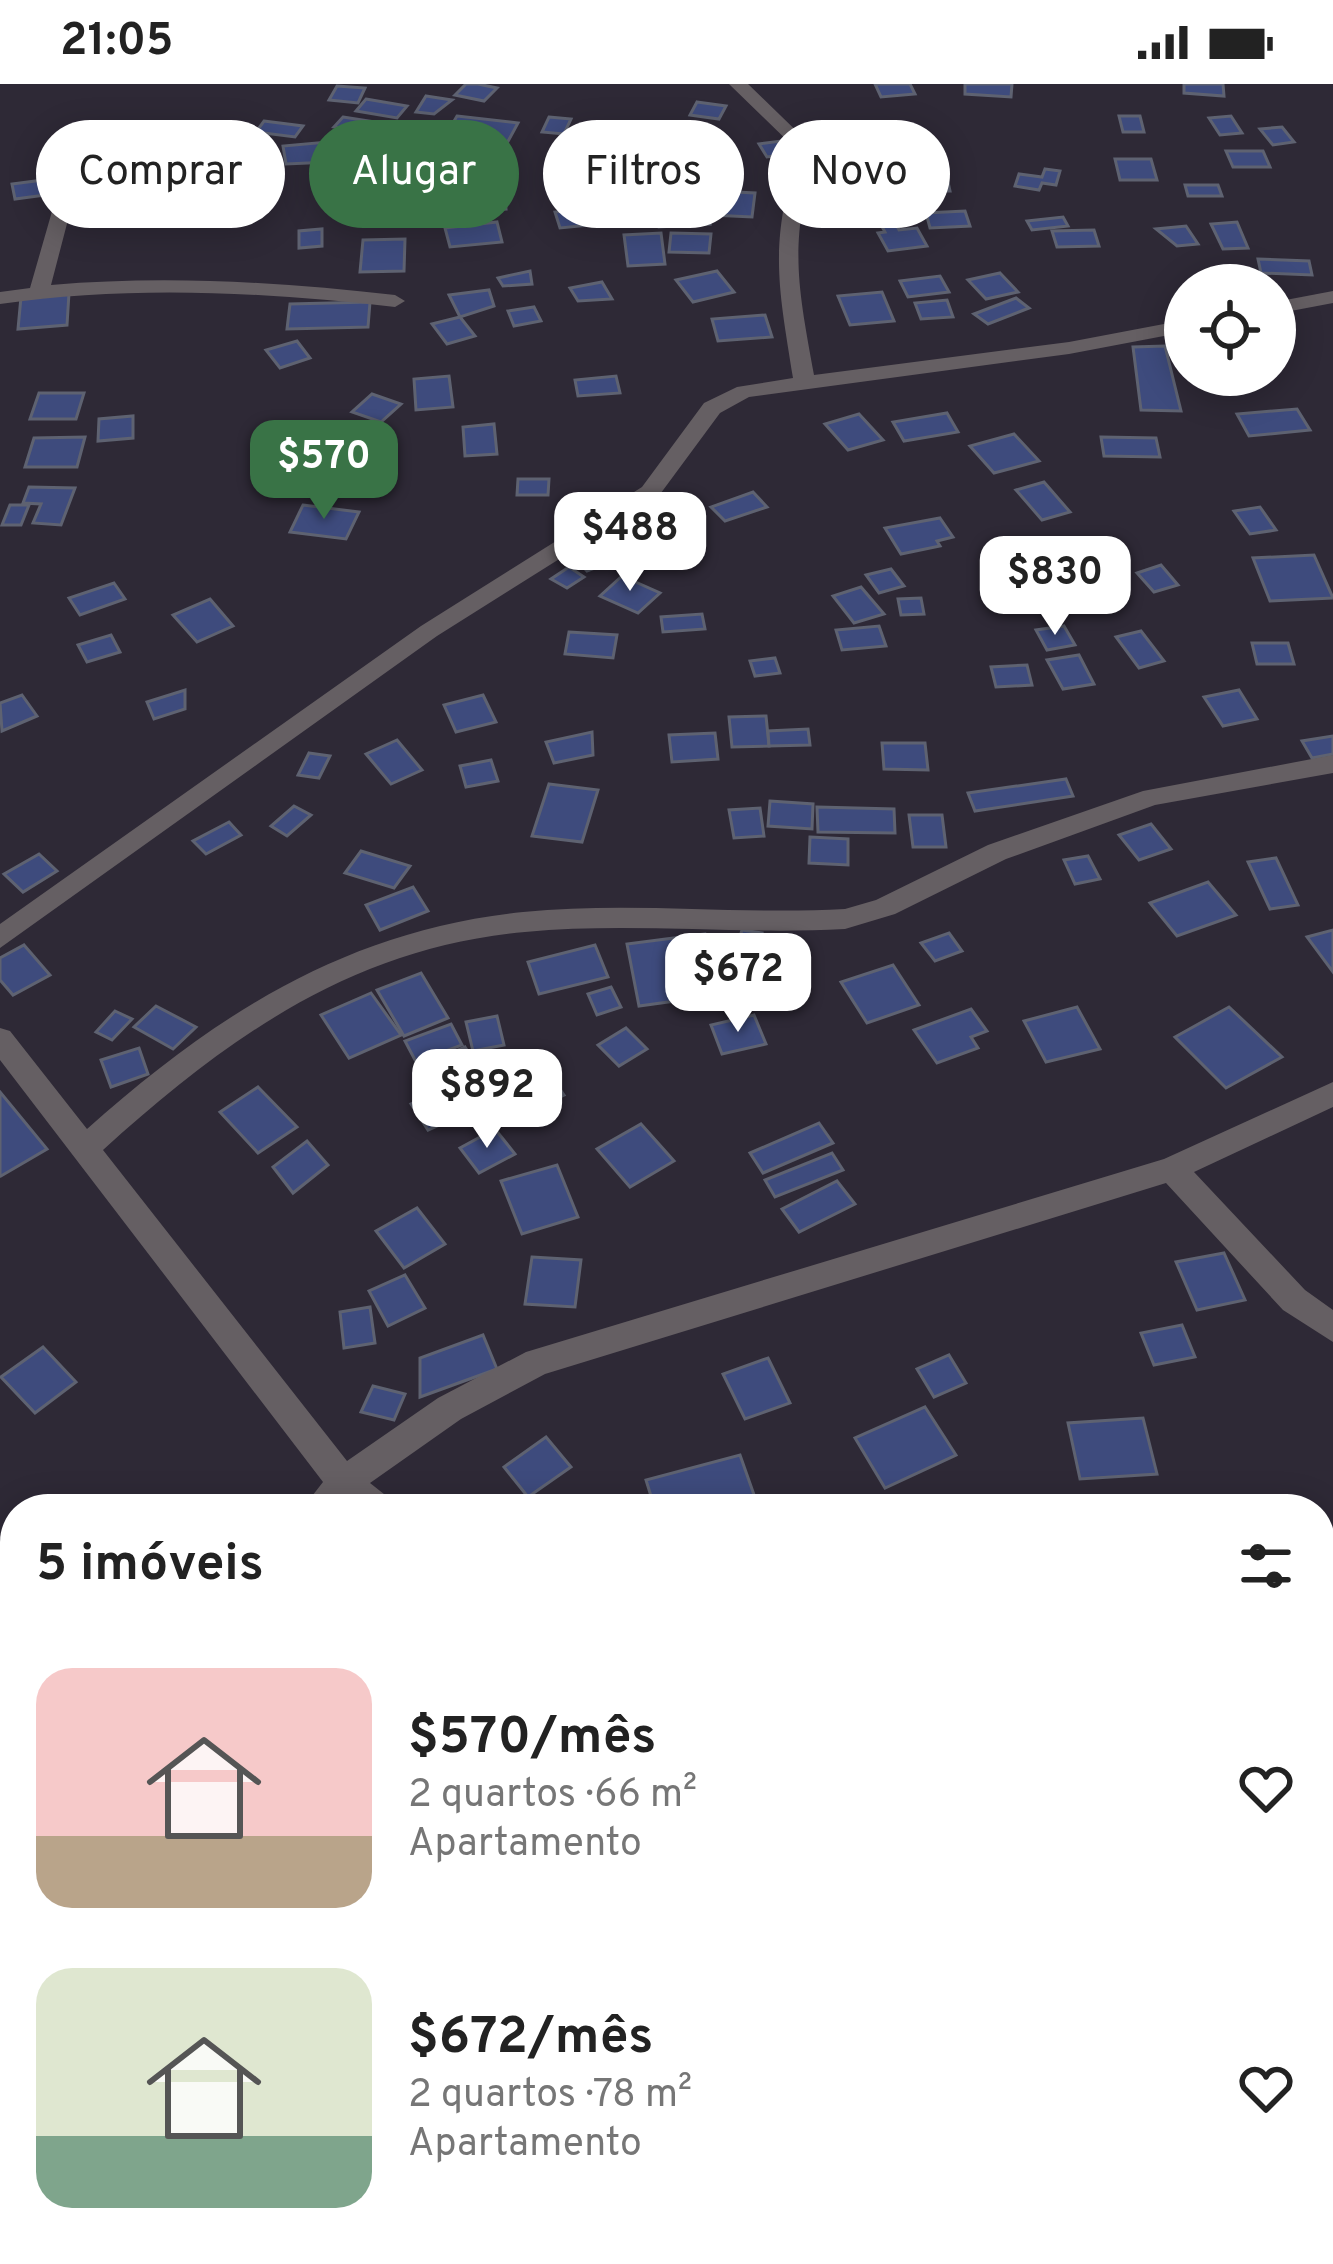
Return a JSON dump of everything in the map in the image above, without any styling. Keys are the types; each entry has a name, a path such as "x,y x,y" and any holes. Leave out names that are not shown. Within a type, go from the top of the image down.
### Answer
{"street":[{"path":"738,84 807,150 791,205 784,269 805,385"},
{"path":"39,292 56,228"},
{"path":"0,298 39,292 212,287 395,301"},
{"path":"1296,304 1333,297"},
{"path":"0,938 429,631 650,492 724,398 744,391 1069,348 1164,330"},
{"path":"85,1148 189,1058 277,1000 371,959 446,935 526,922 845,919 885,907 998,852 1152,797 1333,764"},
{"path":"0,1039 344,1483 358,1494"},
{"path":"333,1494 453,1402 537,1362 1172,1168 1333,1094"},
{"path":"1172,1168 1294,1300 1333,1328"}],"building":[{"path":"466,84 497,88 484,101 455,95"},
{"path":"875,84 910,84 915,94 881,97"},
{"path":"965,84 1012,84 1011,97 965,94"},
{"path":"1184,84 1223,84 1224,96 1184,93"},
{"path":"337,86 365,88 358,103 329,100"},
{"path":"426,96 452,100 434,114 416,112"},
{"path":"366,99 407,106 397,118 356,111"},
{"path":"697,102 726,106 719,119 690,115"},
{"path":"1119,116 1140,116 1144,132 1123,132"},
{"path":"1231,116 1242,133 1220,135 1209,118"},
{"path":"285,124 303,126 295,137 285,136"},
{"path":"1282,127 1294,142 1273,145 1260,129"},
{"path":"309,144 309,163 286,164 285,146"},
{"path":"1226,151 1263,151 1270,167 1233,167"},
{"path":"1115,159 1151,159 1157,180 1120,180"},
{"path":"1045,169 1060,171 1056,185 1042,183 1039,190 1015,186 1019,174 1042,177"},
{"path":"36,181 36,196 15,199 12,184"},
{"path":"1185,185 1218,185 1222,196 1188,196"},
{"path":"744,192 755,193 752,217 744,217"},
{"path":"965,211 970,226 950,227 950,212"},
{"path":"1063,217 1068,226 1032,230 1027,221"},
{"path":"1237,222 1248,248 1223,249 1211,224"},
{"path":"1186,226 1198,244 1177,246 1156,229"},
{"path":"445,228 498,228 502,242 450,247"},
{"path":"883,228 917,228 927,246 888,251 878,233 885,232"},
{"path":"322,229 322,246 299,248 299,231"},
{"path":"1094,230 1099,246 1057,247 1052,231"},
{"path":"661,233 665,264 628,266 624,235"},
{"path":"671,233 711,234 709,253 669,252"},
{"path":"405,239 404,271 360,272 363,240"},
{"path":"1258,259 1309,261 1312,275 1296,274 1296,264 1259,264"},
{"path":"530,271 532,284 503,286 498,278"},
{"path":"717,271 734,292 693,302 676,280"},
{"path":"1000,273 1018,292 986,299 968,280"},
{"path":"940,276 949,292 908,297 900,281"},
{"path":"602,282 612,299 578,301 570,288"},
{"path":"489,290 494,306 460,317 449,295"},
{"path":"882,292 894,321 850,325 838,296"},
{"path":"69,293 67,325 18,329 21,297"},
{"path":"1016,298 1029,308 988,324 974,314"},
{"path":"947,300 953,317 921,319 915,303"},
{"path":"370,302 368,327 287,329 290,304"},
{"path":"534,307 541,321 514,326 508,311"},
{"path":"765,315 772,337 718,341 712,319"},
{"path":"460,317 475,336 447,344 432,324"},
{"path":"297,341 310,358 280,368 266,350"},
{"path":"1164,346 1164,396 1177,396 1181,411 1141,410 1133,347"},
{"path":"449,376 453,407 416,410 414,379"},
{"path":"616,376 620,393 578,396 575,380"},
{"path":"39,393 84,393 76,419 30,419"},
{"path":"372,394 401,404 381,422 352,412"},
{"path":"1297,409 1310,430 1249,436 1237,414"},
{"path":"947,413 958,432 904,441 893,422"},
{"path":"859,414 883,440 848,450 825,424"},
{"path":"133,416 133,438 98,441 99,419"},
{"path":"299,424 326,431 309,452 281,444"},
{"path":"494,424 497,454 465,456 463,427"},
{"path":"1014,434 1039,461 994,473 970,446"},
{"path":"85,437 77,467 25,467 34,438"},
{"path":"1101,437 1156,438 1160,457 1104,456"},
{"path":"340,455 374,475 348,491 314,471"},
{"path":"518,479 549,479 548,495 517,495"},
{"path":"1044,482 1070,512 1042,520 1016,490"},
{"path":"29,487 75,488 61,525 33,523 41,504 23,503"},
{"path":"753,492 767,507 725,521 711,507"},
{"path":"10,505 29,505 21,525 2,525"},
{"path":"303,505 359,512 346,539 290,532"},
{"path":"1260,507 1276,530 1250,534 1234,511"},
{"path":"940,518 953,537 937,541 940,546 901,554 885,528"},
{"path":"599,549 611,562 587,571 575,558"},
{"path":"1314,555 1333,598 1270,601 1253,558"},
{"path":"1161,565 1178,585 1154,592 1137,573"},
{"path":"569,567 584,577 567,588 551,579"},
{"path":"891,569 904,586 879,593 866,575"},
{"path":"622,576 660,593 638,613 600,596"},
{"path":"114,583 125,599 80,615 69,598"},
{"path":"861,587 884,614 854,623 833,596"},
{"path":"921,598 924,614 901,615 898,599"},
{"path":"210,599 233,626 197,642 173,615"},
{"path":"702,614 705,629 663,632 661,617"},
{"path":"879,626 886,646 842,650 836,630"},
{"path":"1064,626 1075,645 1047,650 1036,630"},
{"path":"1141,631 1164,661 1139,668 1116,637"},
{"path":"569,632 617,635 613,658 565,654"},
{"path":"111,635 120,652 87,662 78,645"},
{"path":"1252,643 1288,643 1294,664 1257,664"},
{"path":"1079,655 1094,684 1063,689 1047,660"},
{"path":"775,658 780,673 755,676 750,661"},
{"path":"1027,665 1032,685 996,687 991,667"},
{"path":"185,690 185,709 154,719 147,702"},
{"path":"1239,690 1257,719 1223,726 1204,697"},
{"path":"22,695 37,716 2,731 0,703"},
{"path":"483,695 496,722 456,732 444,705"},
{"path":"766,716 769,746 732,747 729,717"},
{"path":"808,729 810,745 769,746 768,731"},
{"path":"592,732 593,755 554,763 546,742"},
{"path":"715,733 718,759 672,762 669,735"},
{"path":"1333,736 1333,754 1312,758 1302,741"},
{"path":"397,740 422,770 391,784 366,754"},
{"path":"882,743 925,743 928,770 884,769"},
{"path":"309,753 330,756 319,778 298,775"},
{"path":"491,760 498,781 466,787 460,766"},
{"path":"1066,779 1073,796 975,811 968,793"},
{"path":"549,784 598,790 582,842 532,836"},
{"path":"770,801 813,804 812,829 768,826"},
{"path":"294,806 311,815 287,836 271,826"},
{"path":"817,807 894,809 895,833 818,832"},
{"path":"760,808 764,836 734,838 729,810"},
{"path":"909,815 942,815 946,847 913,847"},
{"path":"229,822 241,835 206,854 193,841"},
{"path":"1151,824 1171,849 1139,860 1119,835"},
{"path":"810,837 848,839 848,865 809,863"},
{"path":"361,851 410,866 394,888 345,873"},
{"path":"39,854 57,871 23,892 4,874"},
{"path":"1088,856 1100,879 1075,884 1064,860"},
{"path":"1276,858 1298,905 1270,909 1248,862"},
{"path":"1208,882 1236,915 1177,936 1150,903"},
{"path":"413,887 428,911 380,930 366,905"},
{"path":"742,930 762,933 754,963 733,959"},
{"path":"1333,930 1333,972 1307,937"},
{"path":"949,933 962,951 935,961 921,943"},
{"path":"705,934 719,995 639,1006 627,944"},
{"path":"24,945 50,975 13,995 0,980 0,958"},
{"path":"595,945 608,977 539,994 528,962"},
{"path":"893,965 919,1005 867,1023 841,982"},
{"path":"421,973 448,1018 404,1036 377,990"},
{"path":"611,987 621,1007 597,1015 588,994"},
{"path":"371,993 401,1035 349,1058 321,1015"},
{"path":"156,1006 196,1027 173,1049 134,1027"},
{"path":"1077,1007 1100,1049 1046,1062 1024,1021"},
{"path":"1229,1007 1282,1057 1226,1088 1175,1037"},
{"path":"971,1009 987,1031 971,1037 978,1048 937,1063 914,1030"},
{"path":"115,1011 132,1019 112,1040 96,1032"},
{"path":"754,1015 766,1044 722,1054 711,1025"},
{"path":"497,1016 504,1045 473,1051 466,1022"},
{"path":"451,1024 462,1045 416,1062 405,1041"},
{"path":"626,1028 647,1049 619,1066 598,1045"},
{"path":"465,1047 478,1067 434,1087 421,1067"},
{"path":"139,1048 148,1074 111,1087 101,1060"},
{"path":"535,1052 564,1095 516,1117 487,1074"},
{"path":"456,1084 473,1110 428,1130 411,1104"},
{"path":"258,1087 297,1127 258,1153 220,1112"},
{"path":"0,1092 47,1149 1,1176 0,1174"},
{"path":"819,1123 833,1143 763,1173 750,1153"},
{"path":"641,1124 674,1161 630,1187 597,1149"},
{"path":"495,1129 515,1154 479,1173 460,1148"},
{"path":"307,1141 328,1165 293,1193 273,1167"},
{"path":"832,1153 843,1170 775,1197 765,1180"},
{"path":"557,1165 578,1217 522,1234 501,1181"},
{"path":"837,1181 855,1204 799,1232 782,1209"},
{"path":"417,1208 445,1244 404,1268 376,1231"},
{"path":"1224,1253 1245,1300 1197,1310 1176,1262"},
{"path":"532,1257 581,1260 575,1307 525,1304"},
{"path":"405,1275 425,1308 388,1326 369,1291"},
{"path":"370,1307 375,1343 344,1348 340,1312"},
{"path":"1182,1325 1195,1357 1154,1365 1141,1333"},
{"path":"483,1335 497,1369 420,1397 420,1358"},
{"path":"43,1347 76,1382 35,1413 1,1377"},
{"path":"949,1355 966,1383 934,1397 917,1369"},
{"path":"768,1358 790,1403 745,1419 723,1374"},
{"path":"373,1386 405,1394 394,1420 361,1412"},
{"path":"925,1407 956,1455 885,1488 855,1438"},
{"path":"1143,1418 1157,1474 1080,1479 1068,1423"},
{"path":"546,1437 571,1467 526,1494 504,1467"},
{"path":"740,1455 754,1494 650,1494 646,1480"}]}
